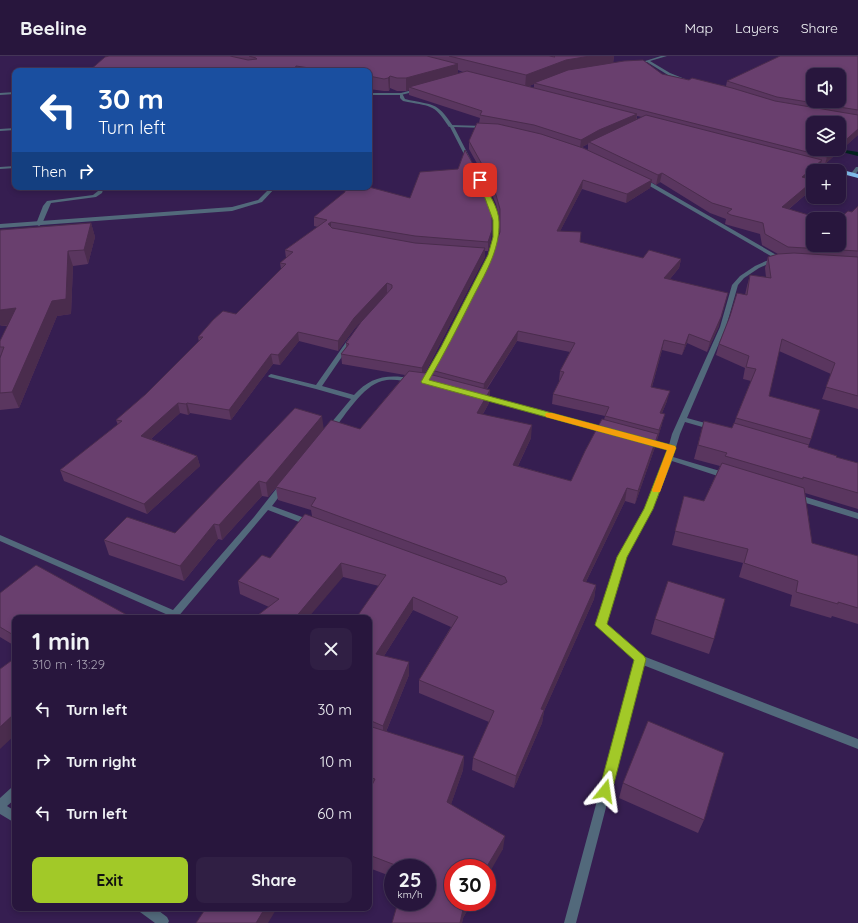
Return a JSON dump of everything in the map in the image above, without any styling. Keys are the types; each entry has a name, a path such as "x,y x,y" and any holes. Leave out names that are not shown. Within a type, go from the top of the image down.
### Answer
{"highway":[{"path":"799,161 811,164"}],"street":[{"path":"639,63 665,56"},
{"path":"647,61 669,74 686,81"},
{"path":"372,94 401,94 423,88"},
{"path":"0,94 12,93"},
{"path":"401,94 404,100 427,104 440,109 473,166"},
{"path":"451,126 493,128"},
{"path":"0,130 12,129"},
{"path":"0,168 12,167"},
{"path":"855,175 858,168"},
{"path":"462,313 491,255 496,237 496,220 478,177"},
{"path":"638,178 652,184 782,260"},
{"path":"39,224 49,202 94,196 101,190"},
{"path":"0,226 232,209 260,201 271,190"},
{"path":"484,254 491,255"},
{"path":"791,260 768,262 742,277 736,285 730,299 723,327 683,419 648,509 622,557 601,625 640,659 858,744"},
{"path":"318,387 354,336"},
{"path":"270,376 318,387 356,398"},
{"path":"324,436 356,398 366,388 380,379 398,378 425,382"},
{"path":"476,395 610,432"},
{"path":"683,419 720,430"},
{"path":"641,440 672,448"},
{"path":"669,458 737,479"},
{"path":"174,615 267,507 290,478"},
{"path":"790,495 858,516"},
{"path":"267,507 318,526"},
{"path":"0,538 171,615"},
{"path":"570,923 640,659"},
{"path":"12,795 0,806 12,816"},
{"path":"148,911 163,921"}],"building":[{"path":"230,56 248,60 257,59 249,56 427,56 458,64 406,78 390,76 384,79 372,77 372,68 310,68 296,66 295,68 92,68 105,57"},
{"path":"449,56 590,56 566,60 526,75"},
{"path":"780,56 858,56 858,110 846,108 846,68 806,68 806,102 777,97 727,81"},
{"path":"643,60 662,74 689,80 692,78 775,101 806,106 806,108 816,108 858,115 858,129 846,140 846,116 806,116 806,152 534,83 568,70 624,61"},
{"path":"467,71 637,114 599,130 581,140 534,125 480,115 482,111 409,87"},
{"path":"646,115 822,160 817,164 806,164 806,174 802,177 806,178 806,187 782,207 806,214 806,248 788,247 765,234 763,223 731,215 727,213 732,209 712,203 662,173 658,175 589,142"},
{"path":"477,123 498,124 541,134 583,148 652,180 627,194 583,180 557,231 581,232 580,242 643,258 649,250 681,259 664,278 728,293 721,317 710,342 689,334 685,345 664,340 651,387 670,391 660,413 665,414 659,430 605,416 609,407 553,394 564,372 560,371 575,343 518,331 484,384 431,370 490,259 500,232 500,209 496,195 484,168 469,141"},
{"path":"465,150 481,178 490,204 492,230 488,242 415,236 331,222 328,224 332,228 415,243 485,248 422,368 341,354 349,344 346,343 361,322 392,288 392,285 387,283 354,318 338,341 298,332 278,355 271,354 229,410 187,403 178,403 141,436 197,456 144,504 60,470 122,421 116,420 146,394 203,337 198,337 223,311 236,314 286,264 280,263 293,252 285,250 327,220 314,217 345,192 345,190 372,190 372,188 410,198 420,172 458,169"},
{"path":"858,206 858,251 846,250 846,213 848,211 852,212"},
{"path":"91,223 84,250 68,251 66,299 52,301 12,392 0,393 0,358 4,347 0,347 0,341 16,308 0,310 0,230"},
{"path":"794,253 858,257 858,396 826,387 835,363 782,339 769,396 820,410 811,439 736,418 756,369 746,367 749,356 719,344 737,293 747,295 750,275 771,278 768,257 778,254"},
{"path":"409,371 425,373 490,390 477,413 532,425 513,465 571,481 602,419 658,434 638,491 627,488 583,581 596,585 541,709 544,710 516,776 473,758 494,711 419,680 458,617 413,597 376,654 409,662 383,726 372,721 372,615 358,615 386,575 341,563 298,615 258,615 279,599 238,581 262,555 270,558 305,514 501,585 507,582 505,577 311,506 316,498 276,487 331,420 360,429"},
{"path":"295,408 322,416 266,483 259,481 219,525 214,524 180,566 104,540 127,517 175,533"},
{"path":"704,421 732,428 734,423 809,445 808,447 858,463 858,493 803,477 803,479 725,456 727,453 698,445"},
{"path":"722,463 804,488 812,543 858,556 858,608 796,592 798,581 744,563 748,549 675,531 684,496 704,501"},
{"path":"36,565 127,615 12,615 12,634 0,627 0,593"},
{"path":"668,581 725,599 714,639 655,619"},
{"path":"12,660 12,716 0,727 0,669"},
{"path":"648,721 724,753 704,820 623,783"},
{"path":"372,727 464,756 447,802 505,836 491,859 444,859 444,911 463,911 460,923 392,923 395,911 436,911 436,859 384,859 384,861 372,856 372,785 375,779 372,778"},
{"path":"204,911 263,911 256,923 196,923"}],"waterway":[{"path":"846,152 858,154"}],"slow traffic":[{"path":"549,415 672,448 657,490"}],"route":[{"path":"480,180 496,220 496,237 491,255 445,347 425,382 672,448 653,499 622,557 601,625 640,659 605,791"}]}
